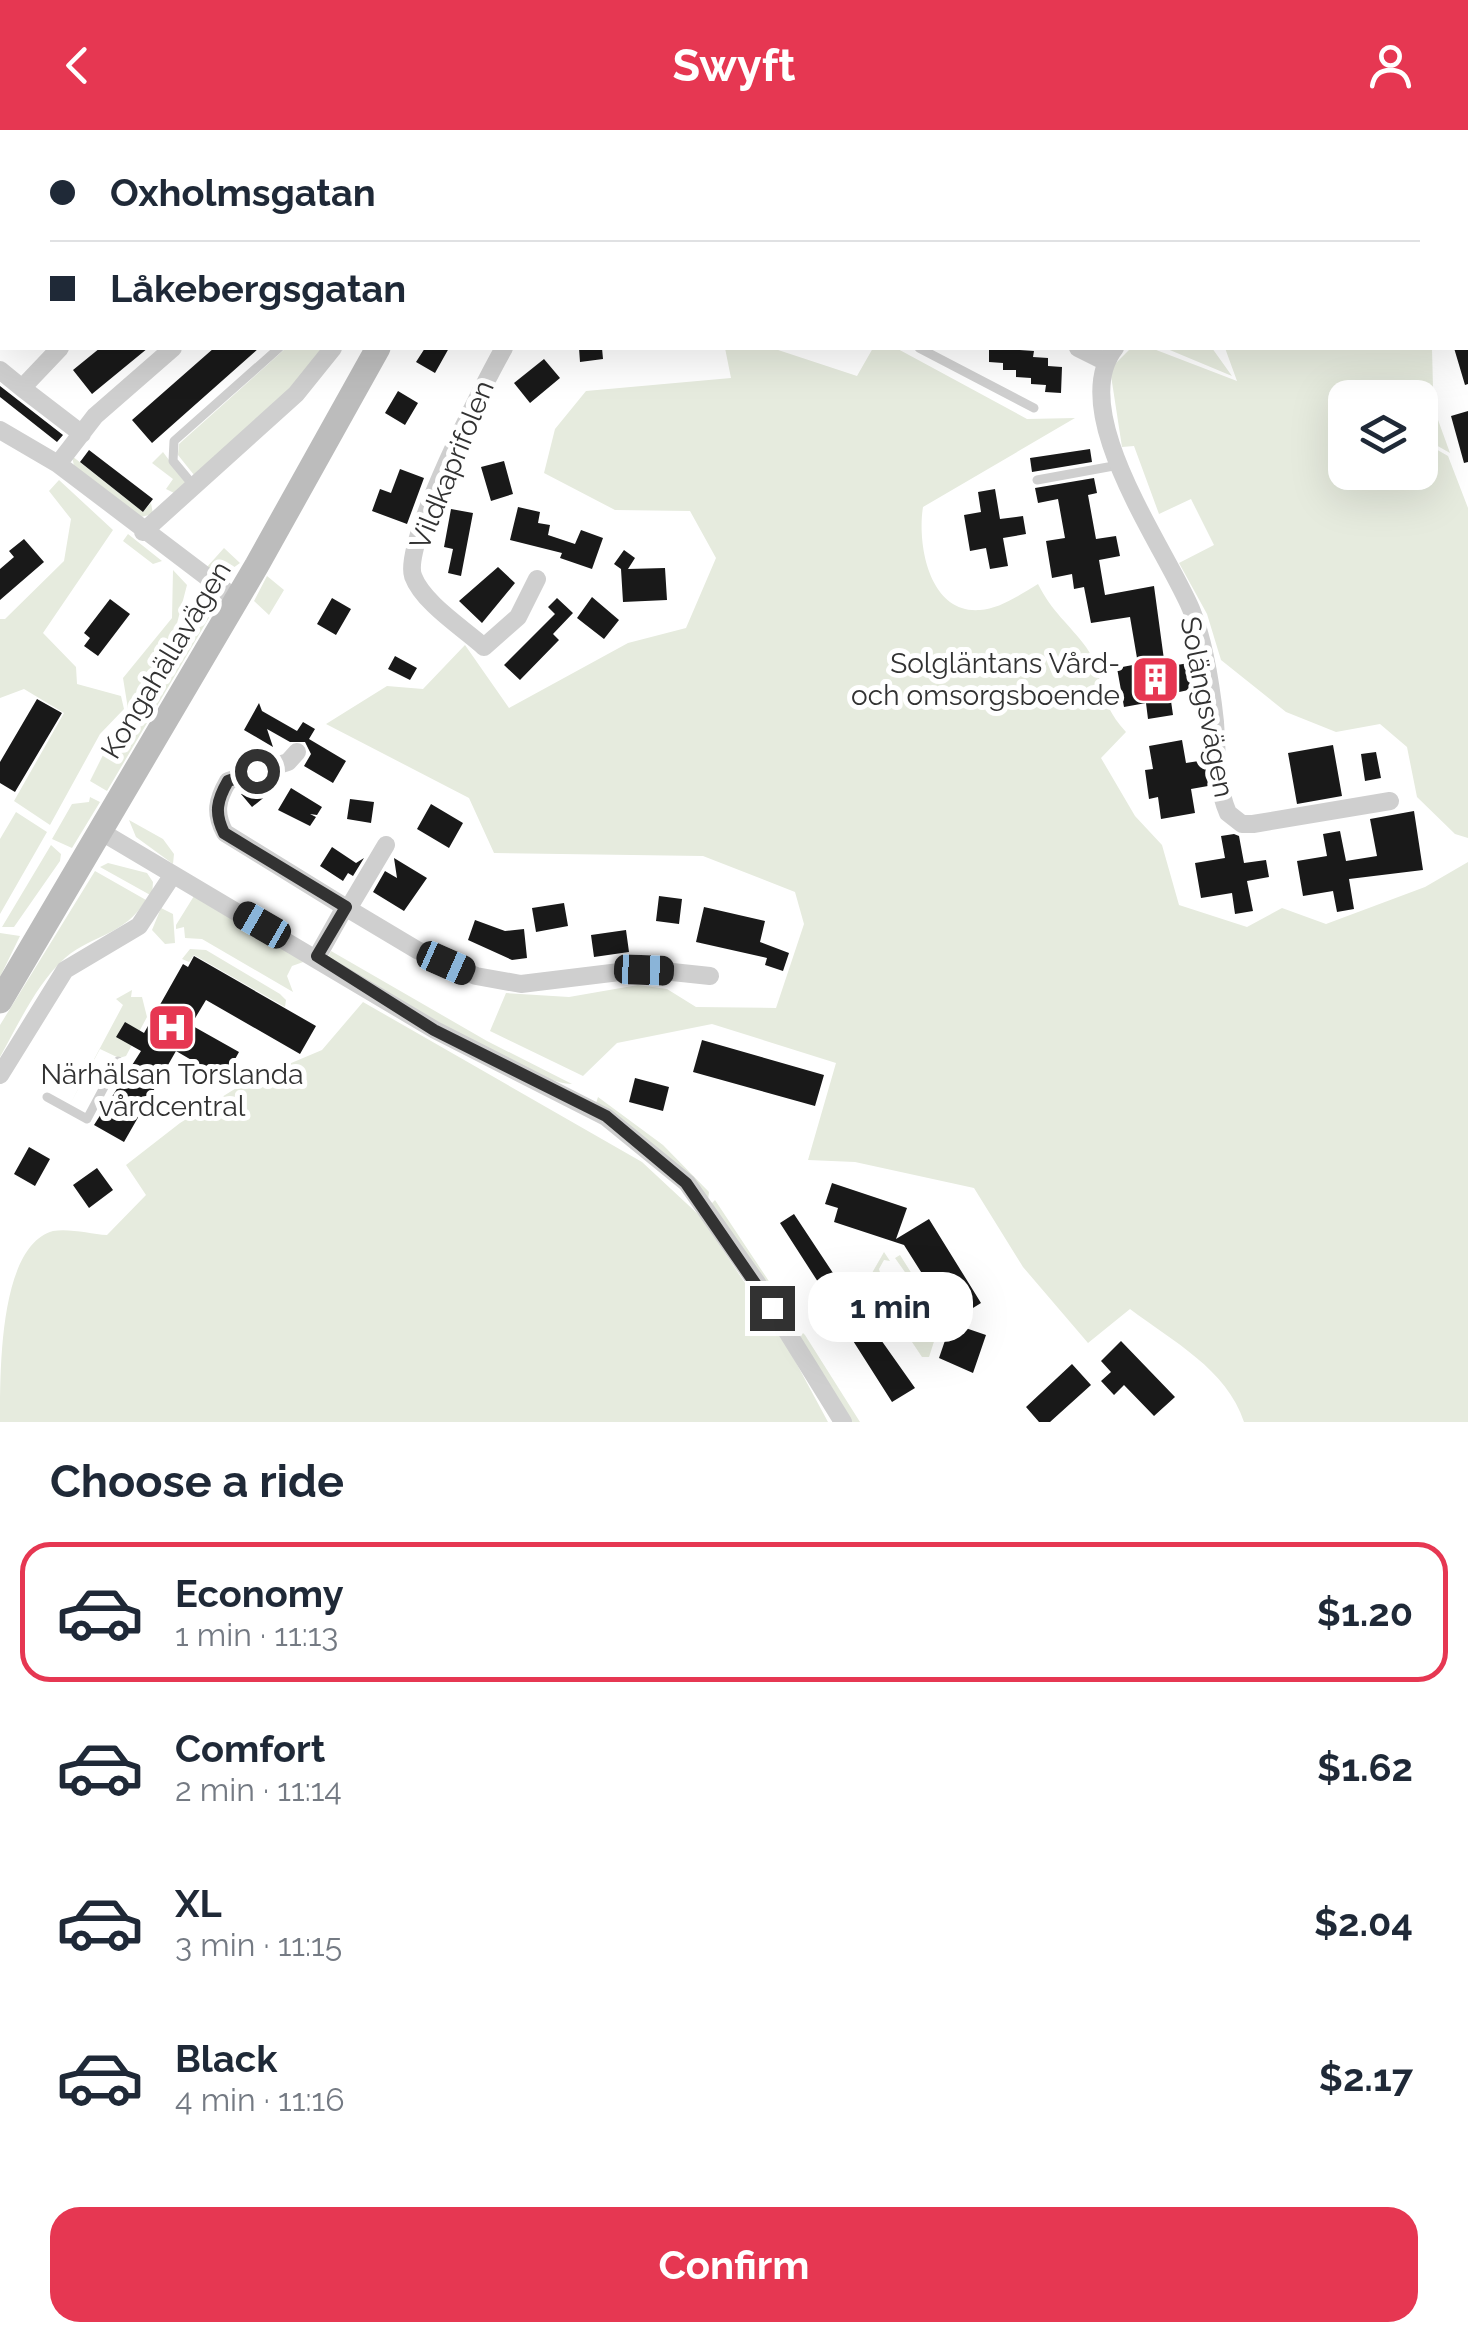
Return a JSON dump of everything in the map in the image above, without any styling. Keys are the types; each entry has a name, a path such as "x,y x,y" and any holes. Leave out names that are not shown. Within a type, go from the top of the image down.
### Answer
{"street":[{"path":"22,388 58,350"},
{"path":"58,464 95,416 171,350"},
{"path":"143,532 296,394 330,350"},
{"name":"Kongahällavägen","path":"0,1001 377,350"},
{"name":"Vildkaprifolen","path":"503,350 462,426 418,539 411,570 417,584 484,647 518,617 537,580"},
{"name":"Solängsvägen","path":"1110,354 1102,390 1119,464 1196,627 1228,813 1242,824 1253,824 1390,801"},
{"path":"0,370 82,434"},
{"path":"0,430 58,464 236,599"},
{"path":"297,752 288,762 228,781 216,810 224,833 417,950 476,976 521,984 644,970 710,976"},
{"path":"100,832 317,956 434,1030 606,1116 686,1183 756,1283 843,1422"},
{"path":"317,956 386,845"},
{"path":"0,1075 65,970 139,926 172,876"}],"lane":[{"path":"194,487 173,461 174,442 277,350"},
{"path":"923,350 1034,408"},
{"path":"1037,480 1119,464"},
{"path":"48,1097 87,1118 118,1061"}],"shaded area":[{"path":"284,350 322,350 299,381 194,475 178,455 179,444"},
{"path":"725,350 778,350 857,376 872,350 900,350 1027,419 1075,418 923,507 925,557 938,589 963,608 995,607 1038,584 1086,647 1109,708 1126,732 1101,758 1135,816 1162,845 1179,905 1247,927 1282,908 1326,924 1425,887 1468,862 1468,1422 1244,1422 1236,1403 1212,1371 1130,1309 1088,1343 1023,1267 974,1188 855,1162 808,1160 836,1063 712,1024 617,1043 583,1076 490,1031 506,993 569,997 638,985 667,989 696,1007 776,1008 804,924 795,892 703,856 494,853 469,798 326,724 387,686 423,689 465,645 509,708 628,643 686,628 716,558 690,511 615,510 544,473 555,429 586,391 731,378"},
{"path":"1129,350 1156,350 1237,381 1226,350 1432,350 1433,380 1328,380 1328,490 1438,490 1438,450 1448,456 1468,508 1468,838 1455,834 1417,797 1407,747 1380,724 1336,732 1286,712 1221,660 1207,614 1179,563 1214,545 1191,499 1159,514 1134,446 1122,447 1110,369"},
{"path":"1170,350 1213,350 1232,376"},
{"path":"1438,420 1450,453 1438,446"},
{"path":"163,452 186,483 174,493 166,489 173,479 152,463"},
{"path":"72,456 143,512 151,503 153,514 141,517 74,466"},
{"path":"59,480 113,530 43,633 76,667 77,684 121,696 124,709 100,734 50,825 14,801 64,713 24,689 0,698 0,619 5,619 64,561 71,519 49,491"},
{"path":"128,534 162,561 153,564 123,541"},
{"path":"224,548 240,563 222,576 207,567"},
{"path":"173,570 187,585 175,631 128,709 123,678 172,618"},
{"path":"267,576 284,590 269,615 254,601"},
{"path":"199,590 210,593 210,616 107,791 90,781 108,745 174,646"},
{"path":"90,797 100,802 72,848 52,839 72,804 89,802"},
{"path":"16,812 47,832 0,914 0,839"},
{"path":"129,820 163,839 174,854 173,864 136,837"},
{"path":"51,845 61,854 60,861 14,927 2,927"},
{"path":"108,863 147,873 153,882 152,896 100,867"},
{"path":"95,871 146,900 119,928 76,950 55,968 0,1057 0,1025"},
{"path":"194,896 306,961 292,966 287,976 293,992 202,939 185,938 184,927 176,929 176,925"},
{"path":"161,908 173,914 175,943 165,944 152,930"},
{"path":"0,933 20,936 0,977"},
{"path":"190,949 206,950 280,994 286,1000 285,1007 194,955 189,962 182,959"},
{"path":"331,951 487,1041 572,1084 524,1069 452,1031 328,957"},
{"path":"132,990 131,997 142,997 147,1017 126,1056 119,1058 100,1049 69,1106 123,1005 116,999"},
{"path":"363,1002 642,1162 700,1216 786,1344 828,1422 0,1422 7,1311 22,1259 36,1241 59,1230 107,1235 146,1195 126,1165 180,1123 246,1082 322,1050"},
{"path":"598,1097 663,1145 709,1192 708,1200 596,1103"},
{"path":"715,1200 790,1313 784,1314 710,1205"},
{"path":"884,1252 890,1261 884,1260 879,1269 883,1283 893,1286 900,1278 906,1280 907,1275 895,1258 900,1255 941,1320 929,1357 922,1357 874,1285 872,1273"},
{"path":"803,1333 860,1422 850,1422 800,1338"}],"building":[{"path":"98,350 146,350 92,394 73,370"},
{"path":"212,350 257,350 152,443 132,420"},
{"path":"424,350 448,350 435,373 416,362"},
{"path":"579,350 602,350 603,359 580,362"},
{"path":"989,350 1034,351 1033,357 1048,358 1048,366 1062,367 1061,393 1045,392 1046,385 1031,384 1031,378 1016,377 1016,370 1003,370 1003,363 989,362"},
{"path":"1455,350 1468,350 1465,385"},
{"path":"544,359 560,378 530,403 514,383"},
{"path":"0,386 63,435 57,442 0,397"},
{"path":"398,391 418,403 405,425 385,413"},
{"path":"1468,411 1468,462 1464,463 1451,416"},
{"path":"1090,449 1092,462 1032,472 1030,458"},
{"path":"89,450 153,499 143,512 80,462"},
{"path":"504,461 513,494 491,501 481,467"},
{"path":"400,469 424,478 407,524 372,511 380,489 391,493"},
{"path":"1094,478 1097,493 1088,495 1096,539 1116,536 1120,556 1099,560 1105,595 1154,586 1165,667 1189,663 1193,689 1170,694 1173,715 1148,719 1146,703 1124,707 1117,668 1138,664 1130,617 1091,623 1084,587 1074,589 1072,574 1052,578 1046,541 1065,538 1058,499 1038,503 1035,488"},
{"path":"995,489 1000,519 1023,516 1026,534 1003,538 1008,566 990,569 986,548 970,551 964,515 981,512 978,492"},
{"path":"518,507 540,512 538,523 550,525 548,535 575,544 581,530 603,538 592,569 560,558 562,553 510,540"},
{"path":"451,509 473,513 461,576 448,573 453,549 444,547"},
{"path":"24,539 44,562 0,600 0,569 14,557 9,551"},
{"path":"624,550 635,558 628,569 665,568 667,600 623,602 621,569 614,564"},
{"path":"498,567 515,583 482,623 459,601"},
{"path":"592,597 619,620 604,639 577,618"},
{"path":"332,598 351,609 336,635 317,624"},
{"path":"557,598 573,613 553,634 559,640 520,680 504,665 555,614 548,607"},
{"path":"110,599 130,614 98,656 84,646 90,638 84,633"},
{"path":"395,656 417,668 410,680 388,669"},
{"path":"37,699 62,713 15,792 0,783 0,762"},
{"path":"259,703 262,711 297,731 303,722 315,729 309,739 346,761 333,783 304,766 311,754 305,742 290,742 267,729 273,747 244,730"},
{"path":"1182,740 1186,763 1205,760 1208,786 1191,789 1195,813 1161,819 1158,797 1149,799 1145,770 1153,769 1149,746"},
{"path":"1333,745 1342,796 1297,804 1288,753"},
{"path":"1376,752 1381,778 1365,781 1361,754"},
{"path":"259,784 267,795 252,807 241,794"},
{"path":"291,788 322,807 317,815 310,814 316,817 310,826 278,810"},
{"path":"350,799 374,802 371,823 347,819"},
{"path":"431,804 463,823 449,848 417,829"},
{"path":"1414,811 1423,870 1349,879 1354,909 1337,912 1333,891 1303,896 1297,861 1327,856 1323,834 1340,831 1346,861 1377,856 1370,819"},
{"path":"1221,836 1239,836 1244,863 1266,860 1269,877 1247,881 1253,911 1235,914 1232,893 1201,898 1195,863 1225,858"},
{"path":"332,847 356,863 364,858 353,876 348,873 343,881 320,866"},
{"path":"394,858 427,878 404,911 373,892 385,871 397,878"},
{"path":"659,896 682,899 679,924 656,921"},
{"path":"564,903 568,926 536,932 532,908"},
{"path":"704,907 765,921 760,942 789,953 783,971 765,965 767,958 696,942"},
{"path":"475,920 505,931 524,929 527,958 512,960 468,940"},
{"path":"626,930 629,952 594,957 591,935"},
{"path":"194,956 316,1026 300,1054 206,1000 191,1025 239,1052 224,1079 176,1051 124,1142 94,1125 141,1051 116,1037 125,1022 144,1033 183,964 188,967"},
{"path":"702,1040 824,1075 815,1106 693,1072"},
{"path":"635,1078 669,1087 663,1111 629,1102"},
{"path":"29,1147 50,1159 35,1186 14,1174"},
{"path":"97,1168 113,1190 89,1208 73,1185"},
{"path":"832,1183 907,1208 896,1239 929,1219 981,1303 952,1321 904,1245 834,1222 838,1208 825,1204"},
{"path":"794,1214 833,1273 818,1282 780,1223"},
{"path":"859,1297 867,1310 862,1313 915,1388 892,1402 843,1325 829,1333 821,1320"},
{"path":"951,1323 986,1335 973,1373 939,1358"},
{"path":"1121,1341 1175,1397 1154,1416 1124,1385 1114,1395 1101,1381 1111,1372 1101,1361"},
{"path":"1072,1364 1091,1385 1050,1422 1039,1422 1026,1407"}],"place":[{"name":"Solgläntans Vård- och omsorgsboende","path":"1155,679"},
{"name":"Närhälsan Torslanda vårdcentral","path":"172,1027"}],"route":[{"path":"257,771 228,781 216,810 219,822 224,833 346,907 317,956 434,1030 606,1116 686,1183 772,1308"}]}
